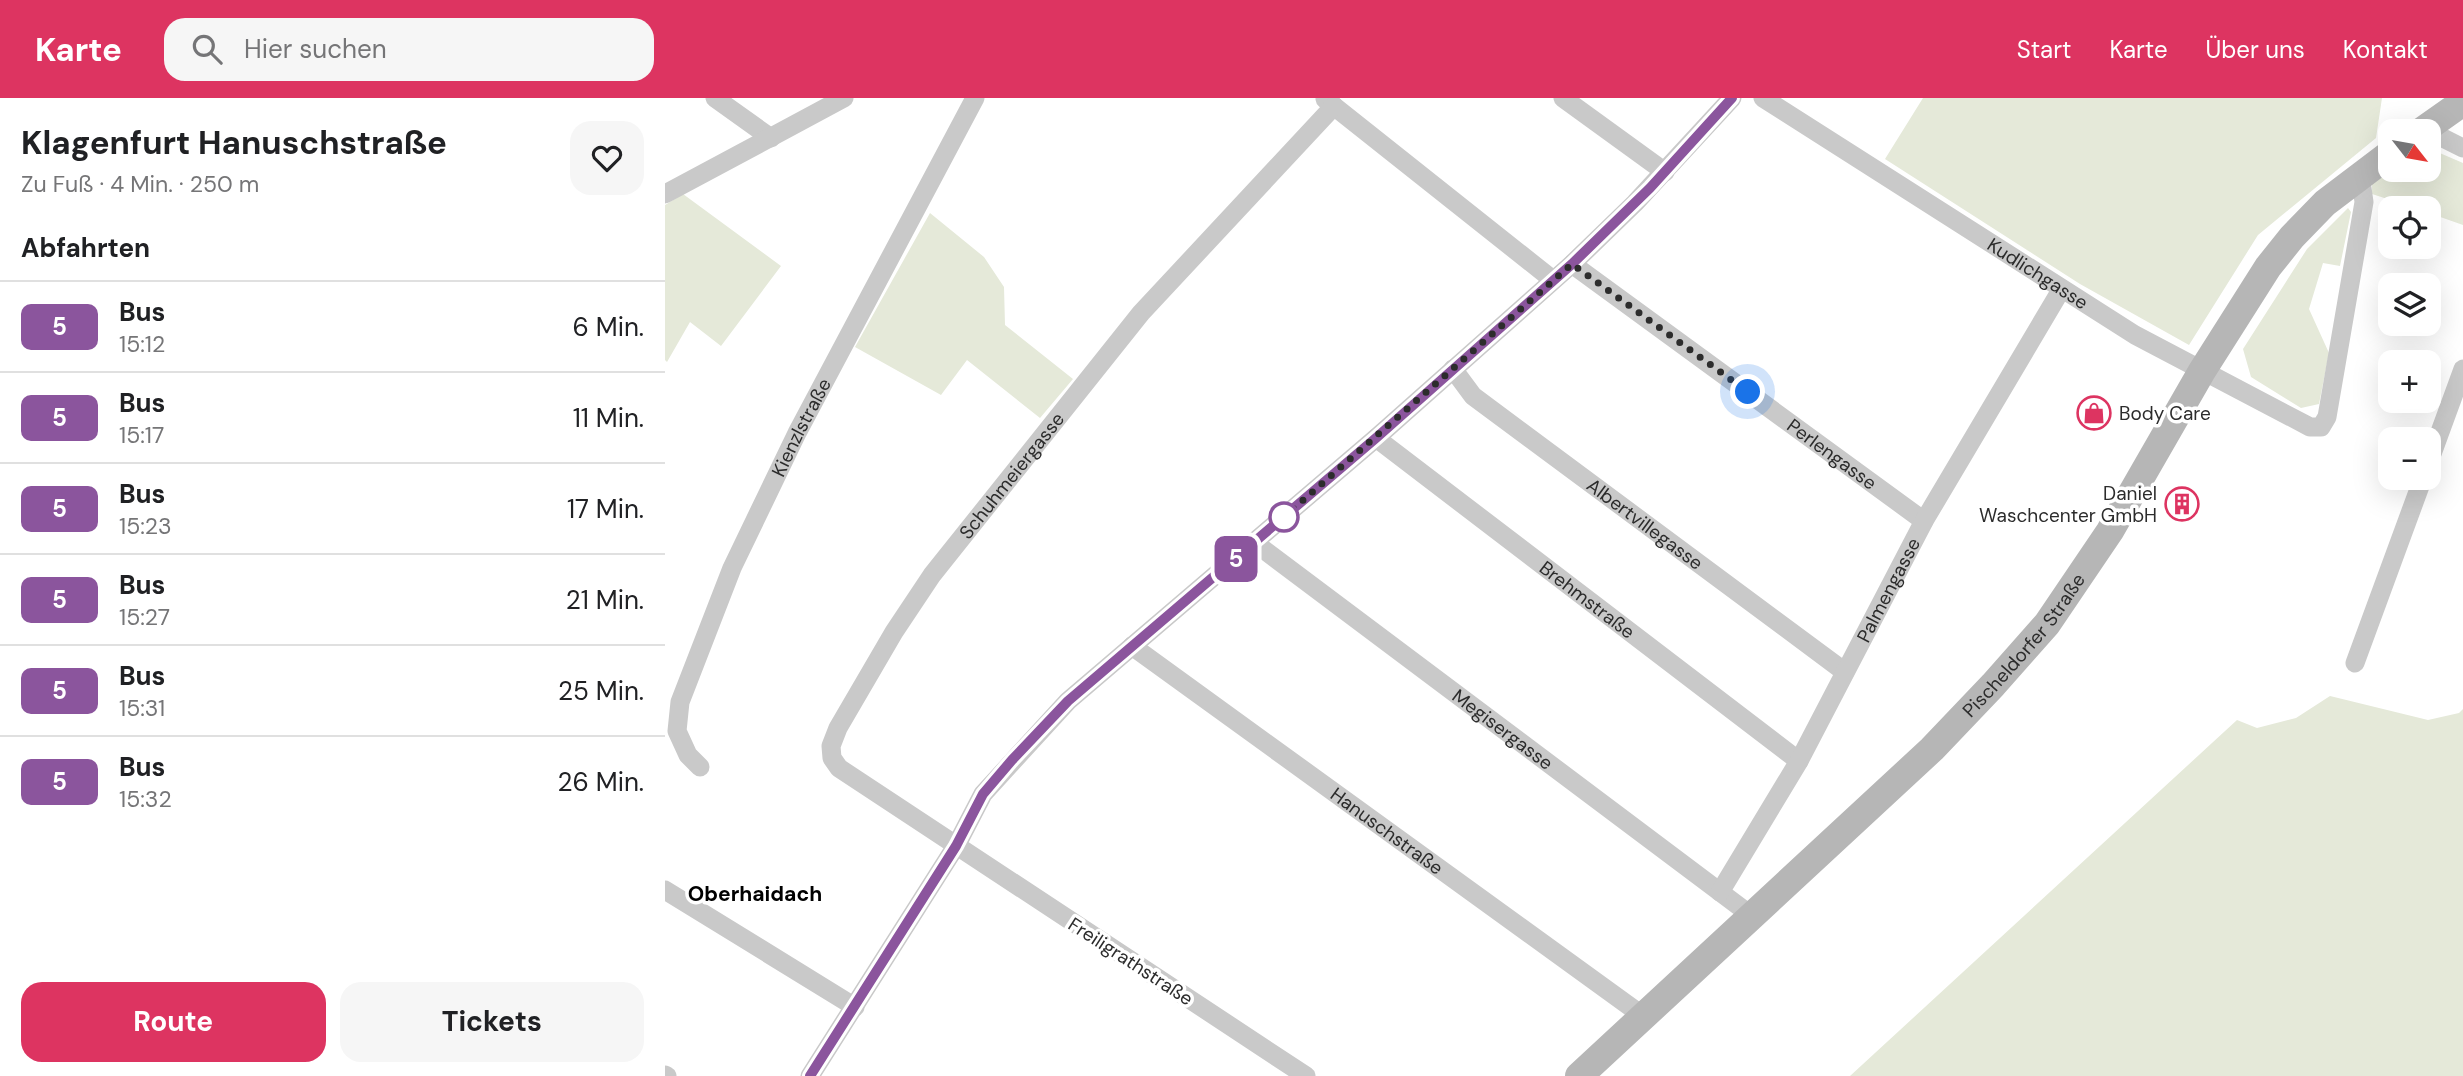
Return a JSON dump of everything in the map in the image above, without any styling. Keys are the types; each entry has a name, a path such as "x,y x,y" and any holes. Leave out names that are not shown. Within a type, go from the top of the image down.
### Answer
{"main road":[{"path":"2439,119 2463,102"},
{"name":"Pischeldorfer Straße","path":"1579,1076 1932,749 2047,624 2110,531 2202,371 2268,267 2325,203 2378,162"}],"street":[{"path":"715,98 771,138"},
{"path":"665,194 844,98"},
{"name":"Kienzlstraße","path":"700,767 688,755 677,731 680,702 732,568 797,433 975,98"},
{"path":"1563,98 1665,172"},
{"path":"810,1076 956,846 979,802 995,779 1068,701 1255,543 1572,264 1665,172 1732,98"},
{"name":"Kudlichgasse","path":"1763,98 2135,335 2310,427 2321,427 2327,417 2364,202 2360,174"},
{"path":"1329,102 1553,280"},
{"name":"Schuhmeiergasse","path":"956,846 839,768 832,758 831,746 838,728 932,575 1141,313 1329,102"},
{"path":"2441,138 2463,148"},
{"name":"Perlengasse","path":"1572,264 1924,521"},
{"name":"Palmengasse","path":"1720,892 1798,761 1924,521 2061,290"},
{"name":"Albertvillegasse","path":"1453,369 1473,396 1845,672"},
{"path":"2441,429 2463,369"},
{"name":"Brehmstraße","path":"1376,438 1798,761"},
{"path":"2355,663 2419,490"},
{"name":"Megisergasse","path":"1255,543 1752,916"},
{"name":"Hanuschstraße","path":"1132,646 1643,1017"},
{"name":"Freiligrathstraße","path":"956,846 1306,1076"},
{"path":"665,890 855,1007"}],"green space":[{"path":"1923,98 2382,98 2376,138 2258,235 2189,345 2080,284 1885,159"},
{"path":"2441,154 2463,163 2463,225 2441,217 2441,196 2378,196 2372,194 2372,184 2378,180 2378,182 2441,182"},
{"path":"683,194 781,266 721,346 690,322 667,362 665,205"},
{"path":"2348,208 2351,212 2340,266 2323,263 2309,309 2329,353 2319,404 2301,408 2251,377 2243,349 2307,249"},
{"path":"930,213 984,257 1004,287 1005,325 1073,379 1040,418 967,360 941,395 855,347"},
{"path":"2330,696 2428,720 2459,713 2463,709 2463,1076 1850,1076 2237,720 2257,728 2296,718"}],"bus line":[{"name":"5","path":"810,1076 956,846 983,794 1030,740 1068,701 1255,543 1572,264 1650,188 1732,98"}],"place":[{"name":"Body Care","path":"2094,413"},
{"name":"Daniel Waschcenter GmbH","path":"2182,504"}],"district":[{"name":"Oberhaidach","path":"755,894"}],"route":[{"path":"1284,517 1572,264 1748,392"}]}
